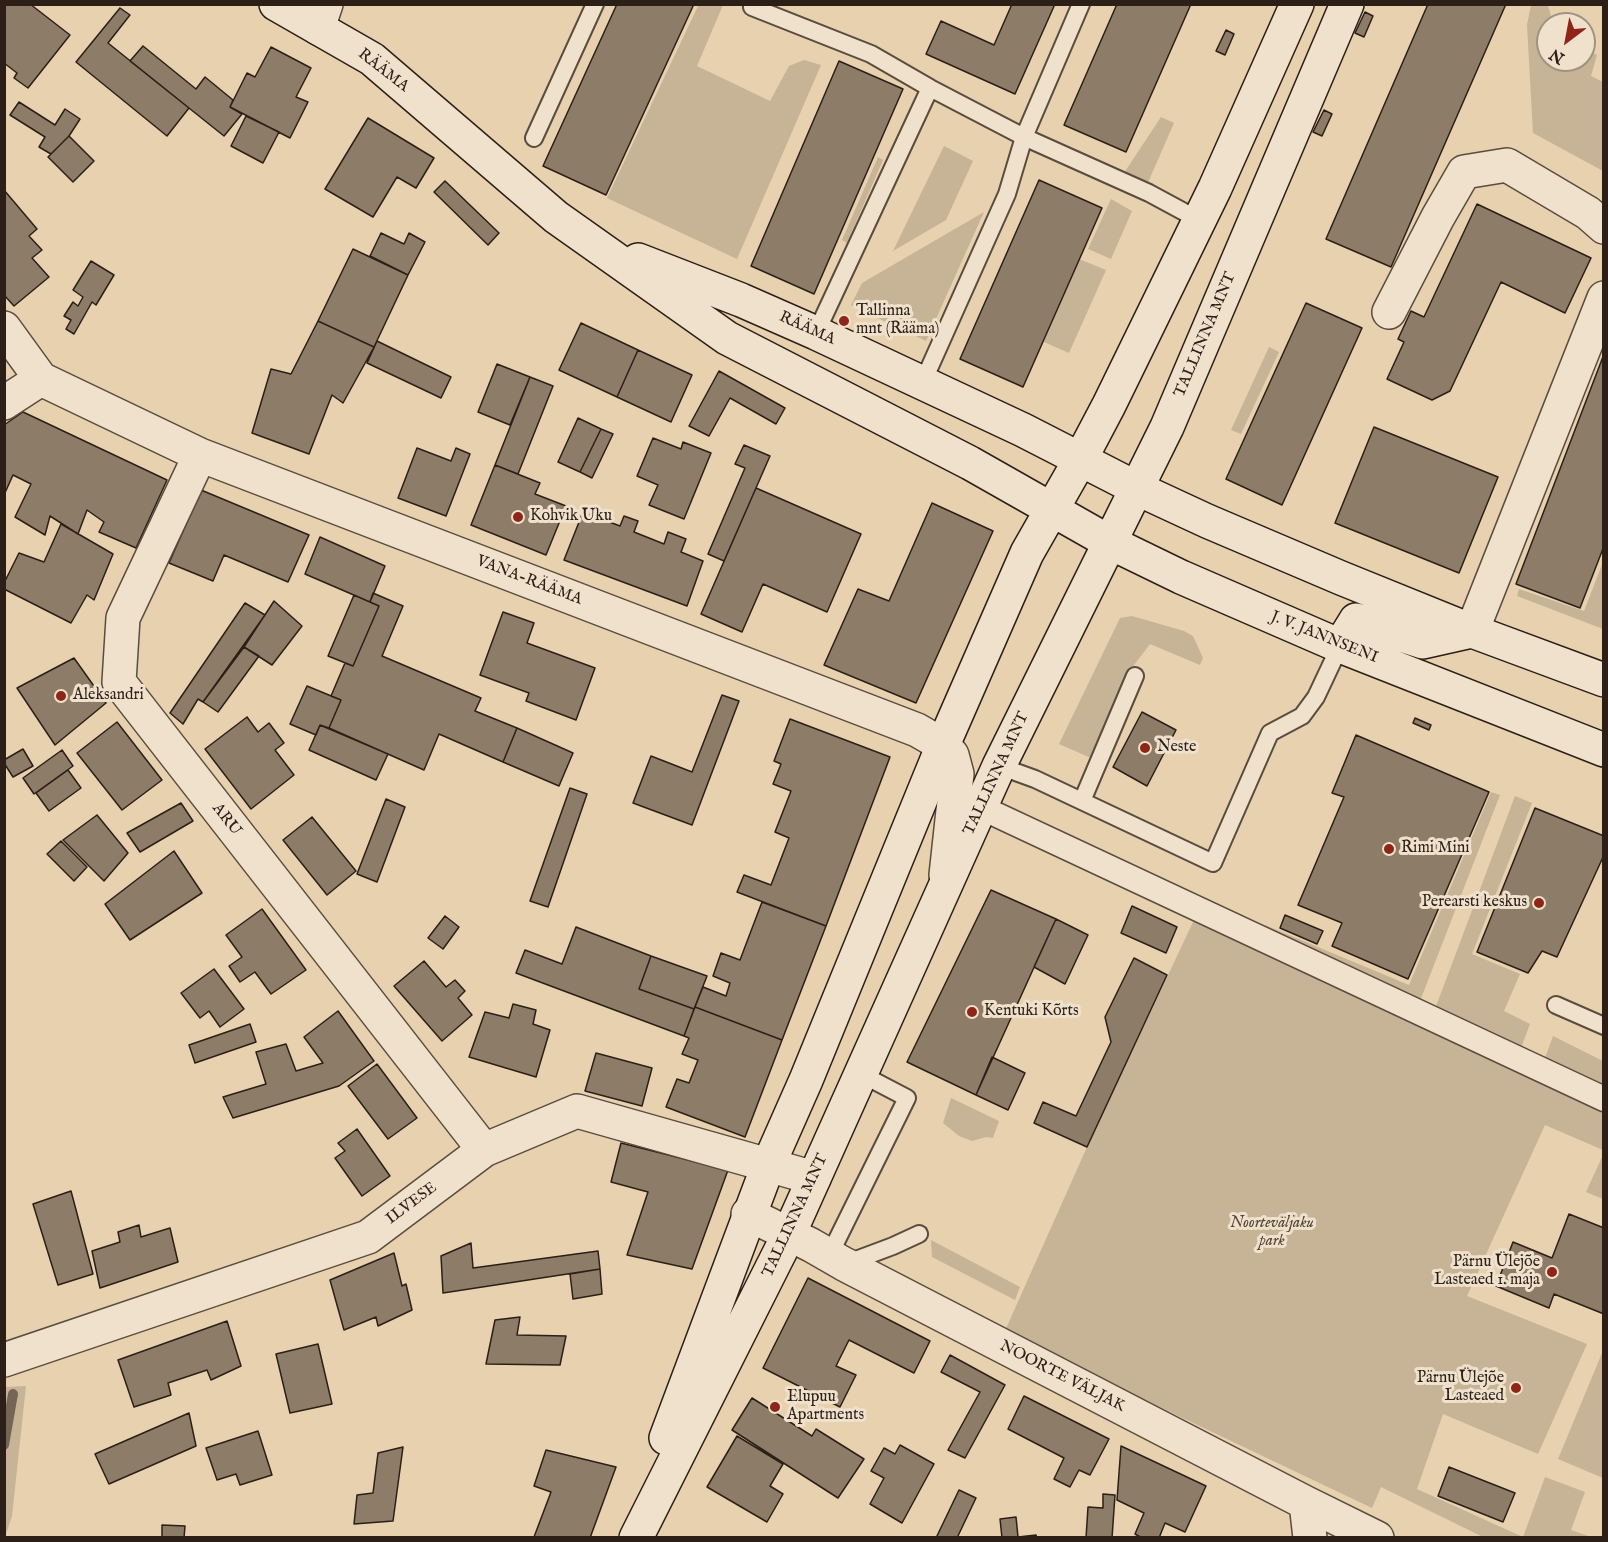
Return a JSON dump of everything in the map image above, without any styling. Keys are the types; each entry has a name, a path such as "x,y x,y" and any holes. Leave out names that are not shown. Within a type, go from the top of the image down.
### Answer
{"main road":[{"name":"RÄÄMA","path":"276,4 322,16 556,217 727,338 1052,508"},
{"path":"630,1538 748,1214 806,1080 943,745 1027,552 1080,460 1199,220 1297,4"},
{"name":"TALLINNA MNT","path":"636,1538 789,1234 999,766 1167,427 1347,4"},
{"path":"1389,312 1464,172 1507,165 1588,213 1604,227"},
{"name":"RÄÄMA","path":"592,243 741,300 816,333 1023,430 1080,460"},
{"path":"1472,631 1604,298"},
{"name":"VANA-RÄÄMA","path":"4,328 41,379 200,455 906,726 943,745"},
{"path":"4,403 41,379"},
{"name":"ARU","path":"200,455 123,618 119,682 484,1150"},
{"path":"1080,460 1138,489 1341,578 1472,631 1604,680"},
{"name":"J. V. JANNSENI","path":"1052,508 1111,543 1181,578 1340,646 1604,750"},
{"path":"1340,646 1356,620 1423,642 1472,631"},
{"path":"943,745 952,755 957,774 956,803 945,885"},
{"name":"ILVESE","path":"4,1360 368,1237 484,1150 577,1111 814,1178"},
{"name":"NOORTE VÄLJAK","path":"748,1214 1377,1538"},
{"path":"1306,1503 1310,1538"}],"street":[{"path":"980,807 1604,1099"}],"lane":[{"path":"534,138 595,4"},
{"path":"922,382 1007,195 1024,137 1081,4"},
{"path":"752,7 871,54 1024,137 1149,193 1199,220"},
{"path":"816,333 930,88"},
{"path":"999,766 1035,779 1213,863 1270,733 1302,716 1316,697 1340,646"},
{"path":"1082,801 1135,676"},
{"path":"1556,1005 1604,1026"},
{"path":"836,1260 907,1098 861,1074"},
{"path":"836,1260 893,1246 920,1234"}],"green space":[{"path":"699,4 723,5 697,66 770,101 789,66 804,60 821,65 737,259 607,198"},
{"path":"1531,5 1548,5 1550,12 1536,12 1536,72 1592,72 1591,76 1603,82 1603,171 1533,133 1527,25"},
{"path":"1161,117 1174,123 1146,187 1122,176"},
{"path":"944,146 973,161 946,220 893,251"},
{"path":"878,157 883,160 847,243 842,240"},
{"path":"1111,199 1132,211 1111,259 1088,249"},
{"path":"984,212 926,341 851,305 862,283"},
{"path":"1079,259 1106,270 1069,353 1044,342"},
{"path":"1269,347 1279,352 1241,434 1231,430"},
{"path":"1603,562 1603,629 1517,596 1519,589 1584,611"},
{"path":"1132,616 1184,631 1193,636 1203,658 1200,665 1150,644 1128,673 1091,758 1059,744 1120,618"},
{"path":"1491,792 1500,795 1420,1001 1261,931 1265,925 1409,985"},
{"path":"1515,796 1532,803 1472,954 1520,974 1504,1011 1530,1024 1521,1048 1435,1009"},
{"name":"Noorteväljaku park","path":"1194,920 1603,1110 1603,1150 1545,1125 1467,1296 1587,1344 1538,1454 1443,1414 1417,1489 1523,1537 1483,1537 1381,1487 1372,1508 1004,1333 1087,1147"},
{"path":"1553,1036 1603,1061 1603,1085 1545,1058"},
{"path":"951,1098 999,1121 993,1138 986,1137 972,1141 959,1136 943,1123"},
{"path":"1603,1155 1603,1199 1586,1192"},
{"path":"931,1240 1020,1287 1015,1300 932,1257"},
{"path":"1602,1353 1604,1354 1603,1478 1558,1459"},
{"path":"26,1386 12,1516 5,1537 5,1387"},
{"path":"1545,1477 1585,1492 1571,1530 1591,1537 1523,1537"}],"building":[{"path":"4,4 30,4 70,35 28,88 14,78 17,73 4,63"},
{"path":"617,4 694,4 606,195 543,166"},
{"path":"1012,4 1055,4 1015,94 926,54 941,21 994,45"},
{"path":"1117,4 1191,4 1126,152 1064,125"},
{"path":"1428,4 1506,4 1391,267 1326,239"},
{"path":"120,8 130,15 108,43 189,108 167,136 76,62"},
{"path":"1365,12 1373,16 1364,37 1355,33"},
{"path":"1226,30 1234,34 1225,55 1216,51"},
{"path":"143,46 196,89 205,77 233,100 230,107 242,114 224,136 130,61"},
{"path":"271,47 311,68 296,97 308,102 290,138 230,107 247,73 255,77"},
{"path":"839,61 903,89 814,294 751,266"},
{"path":"19,102 55,125 65,109 80,119 69,136 51,154 39,147 45,137 10,115"},
{"path":"1324,110 1332,114 1322,136 1313,132"},
{"path":"246,116 279,132 263,163 231,146"},
{"path":"368,118 434,158 416,188 397,177 373,217 325,189"},
{"path":"69,136 94,161 73,182 48,157"},
{"path":"1039,180 1102,208 1023,387 960,359"},
{"path":"445,181 499,233 488,245 434,192"},
{"path":"4,190 37,229 29,236 42,250 32,258 49,277 14,306 4,295"},
{"path":"1477,204 1591,258 1565,313 1501,282 1450,391 1432,400 1387,379 1404,342 1398,339 1411,311 1424,317"},
{"path":"381,233 404,244 409,233 425,242 408,275 370,256"},
{"path":"353,249 408,275 374,347 318,321"},
{"path":"91,261 114,275 96,305 92,302 74,334 66,329 71,320 64,316 73,302 78,306 83,297 73,290"},
{"path":"1306,303 1362,328 1282,505 1226,479"},
{"path":"318,321 374,347 343,403 332,395 309,454 252,433 271,369 291,374"},
{"path":"581,323 638,350 617,397 559,370"},
{"path":"377,341 451,377 441,398 367,363"},
{"path":"638,350 692,375 671,422 617,397"},
{"path":"1604,354 1604,546 1580,608 1516,584"},
{"path":"497,364 530,377 510,425 478,412"},
{"path":"719,371 785,408 776,424 730,398 709,436 689,426"},
{"path":"530,377 553,386 518,474 495,465"},
{"path":"23,412 167,480 136,548 99,532 104,522 87,510 78,534 50,516 45,535 15,517 31,484 13,475 4,495 4,425"},
{"path":"578,418 601,429 580,472 558,462"},
{"path":"1374,427 1498,477 1459,573 1335,523"},
{"path":"601,429 613,434 592,478 580,472"},
{"path":"653,438 681,449 683,442 711,453 684,519 649,505 658,485 637,476"},
{"path":"744,445 770,456 724,561 708,554 745,468 735,464"},
{"path":"417,448 451,461 456,448 470,454 446,516 398,498"},
{"path":"495,465 540,483 535,494 566,506 546,555 471,525"},
{"path":"756,488 861,534 827,612 763,584 742,632 701,614"},
{"path":"201,490 309,535 288,582 224,555 213,581 169,563"},
{"path":"932,503 993,531 916,703 824,665 858,589 889,601"},
{"path":"583,512 620,526 624,516 638,521 634,532 664,544 668,532 686,539 681,552 703,561 687,606 564,560"},
{"path":"61,524 113,554 94,600 87,595 71,623 4,589 4,583 19,553 44,562"},
{"path":"320,537 385,566 370,602 305,574"},
{"path":"373,593 403,606 382,656 481,698 475,711 517,728 503,762 439,734 424,770 329,728 341,700 331,696 345,663 353,666 379,606 370,602"},
{"path":"354,595 379,606 353,666 328,656"},
{"path":"274,601 302,626 272,665 244,647"},
{"path":"245,603 265,615 203,702 198,699 183,724 170,713"},
{"path":"503,612 534,623 527,643 595,668 576,720 526,701 529,693 480,675"},
{"path":"244,647 259,656 218,712 203,702"},
{"name":"Aleksandri","path":"74,658 106,703 55,745 17,688"},
{"path":"307,686 341,700 329,728 320,725 316,735 290,724"},
{"path":"722,695 739,701 692,825 633,803 651,756 692,772"},
{"name":"Neste","path":"1142,712 1176,730 1147,786 1113,767"},
{"path":"247,717 258,732 269,723 284,743 275,750 294,775 251,809 205,749"},
{"path":"1415,718 1431,725 1429,730 1413,723"},
{"path":"790,719 890,757 826,926 737,892 744,875 771,885 789,838 775,832 791,791 773,784 781,764 774,761"},
{"path":"117,722 162,780 122,810 77,753"},
{"path":"320,725 388,754 376,780 309,750"},
{"path":"517,728 573,753 559,786 503,762"},
{"path":"1356,735 1489,792 1408,979 1332,946 1342,923 1298,905 1344,797 1332,793"},
{"path":"23,749 33,766 13,777 4,760"},
{"path":"62,750 73,766 34,794 23,778"},
{"path":"68,770 81,788 49,811 36,793"},
{"path":"570,788 587,794 548,907 530,901"},
{"path":"386,799 405,807 377,882 357,874"},
{"path":"181,803 193,821 140,852 127,833"},
{"name":"Perearsti keskus","path":"1535,808 1604,836 1604,855 1557,957 1542,951 1528,973 1477,952"},
{"path":"97,815 128,853 104,881 63,840"},
{"path":"312,817 356,871 327,895 283,840"},
{"path":"61,841 87,867 74,881 47,854"},
{"path":"174,851 202,893 130,940 105,904"},
{"name":"Kentuki Kõrts","path":"991,890 1056,919 976,1095 907,1062"},
{"path":"762,902 826,926 782,1040 695,1007 703,987 726,996 730,983 713,976 721,953 740,960"},
{"path":"1132,906 1177,927 1166,953 1121,933"},
{"path":"262,909 306,970 271,994 255,972 240,982 229,966 242,957 226,935"},
{"path":"1285,915 1323,931 1317,944 1280,928"},
{"path":"445,916 459,927 443,949 428,938"},
{"path":"1056,919 1088,935 1065,984 1034,967"},
{"path":"576,927 651,956 639,989 694,1009 684,1036 516,973 525,950 562,964"},
{"path":"651,956 707,976 694,1009 639,989"},
{"path":"1134,958 1167,975 1087,1147 1034,1123 1043,1102 1076,1116 1111,1042 1105,1017"},
{"path":"424,961 446,987 455,980 465,991 458,998 472,1015 442,1041 394,986"},
{"path":"214,969 244,1009 220,1027 209,1011 200,1018 181,993"},
{"path":"513,1004 536,1010 533,1024 550,1030 536,1077 469,1057 485,1012 509,1018"},
{"path":"695,1007 782,1040 745,1137 666,1107 677,1079 689,1083 698,1060 682,1054 689,1038 684,1036"},
{"path":"338,1011 374,1061 339,1086 233,1118 223,1097 266,1084 256,1052 286,1044 296,1071 323,1063 304,1037"},
{"path":"250,1024 256,1042 195,1063 189,1045"},
{"path":"596,1053 652,1068 642,1106 585,1091"},
{"path":"992,1057 1025,1073 1008,1110 976,1095"},
{"path":"377,1064 417,1118 388,1139 348,1086"},
{"path":"357,1129 390,1176 362,1196 335,1158 345,1151 338,1143"},
{"path":"621,1143 728,1170 692,1269 627,1255 648,1192 611,1182"},
{"path":"71,1191 93,1274 58,1285 33,1204"},
{"name":"Pärnu Ülejõe Lasteaed 1. maja","path":"1569,1214 1604,1228 1604,1314 1554,1294 1549,1308 1496,1286 1513,1242 1552,1258"},
{"path":"139,1225 141,1237 170,1228 178,1262 100,1288 92,1251 120,1242 118,1232"},
{"path":"471,1243 473,1268 598,1251 600,1269 443,1293 441,1256"},
{"path":"394,1253 402,1286 406,1284 412,1310 378,1326 376,1317 344,1330 330,1280"},
{"path":"600,1269 602,1294 573,1299 570,1274"},
{"path":"808,1278 930,1341 914,1373 849,1340 836,1366 856,1375 840,1407 763,1368"},
{"path":"520,1317 517,1335 566,1336 560,1365 486,1364 495,1320"},
{"path":"227,1321 241,1366 211,1380 207,1370 168,1383 171,1395 134,1407 118,1360"},
{"path":"318,1344 332,1404 290,1413 276,1354"},
{"path":"950,1355 1005,1385 965,1458 948,1450 980,1392 941,1372"},
{"path":"1024,1396 1109,1439 1090,1475 1079,1470 1070,1487 1054,1479 1064,1458 1008,1429"},
{"path":"752,1398 812,1436 816,1429 864,1459 838,1498 732,1430"},
{"path":"189,1413 196,1446 109,1484 95,1454"},
{"path":"258,1431 272,1475 240,1485 236,1474 217,1480 206,1448"},
{"path":"737,1436 783,1464 770,1486 783,1494 767,1522 707,1487"},
{"path":"900,1445 934,1464 902,1523 870,1504 884,1478 871,1471 884,1448 895,1454"},
{"path":"1121,1446 1206,1486 1185,1532 1165,1523 1159,1538 1142,1538 1135,1534 1144,1513 1117,1500"},
{"path":"403,1447 393,1521 354,1524 357,1495 373,1493 378,1453"},
{"path":"546,1450 616,1467 590,1538 534,1537 551,1492 534,1486"},
{"path":"1449,1467 1515,1493 1503,1522 1438,1496"},
{"path":"959,1490 976,1498 957,1538 936,1538"},
{"path":"1103,1494 1115,1495 1112,1538 1086,1538 1088,1507 1103,1508"},
{"path":"1016,1517 1018,1537 1036,1535 1037,1538 1002,1538 1000,1519"},
{"path":"162,1525 185,1526 184,1538 162,1538"}],"waterway":[{"path":"4,1445 13,1394"}],"place":[{"name":"Tallinna mnt (Rääma)","path":"844,321"},
{"name":"Kohvik Uku","path":"518,517"},
{"name":"Aleksandri","path":"61,696"},
{"name":"Neste","path":"1145,748"},
{"name":"Rimi Mini","path":"1389,849"},
{"name":"Perearsti keskus","path":"1539,903"},
{"name":"Kentuki Kõrts","path":"972,1012"},
{"name":"Pärnu Ülejõe Lasteaed 1. maja","path":"1552,1272"},
{"name":"Pärnu Ülejõe Lasteaed","path":"1516,1388"},
{"name":"Elupuu Apartments","path":"775,1407"}]}
